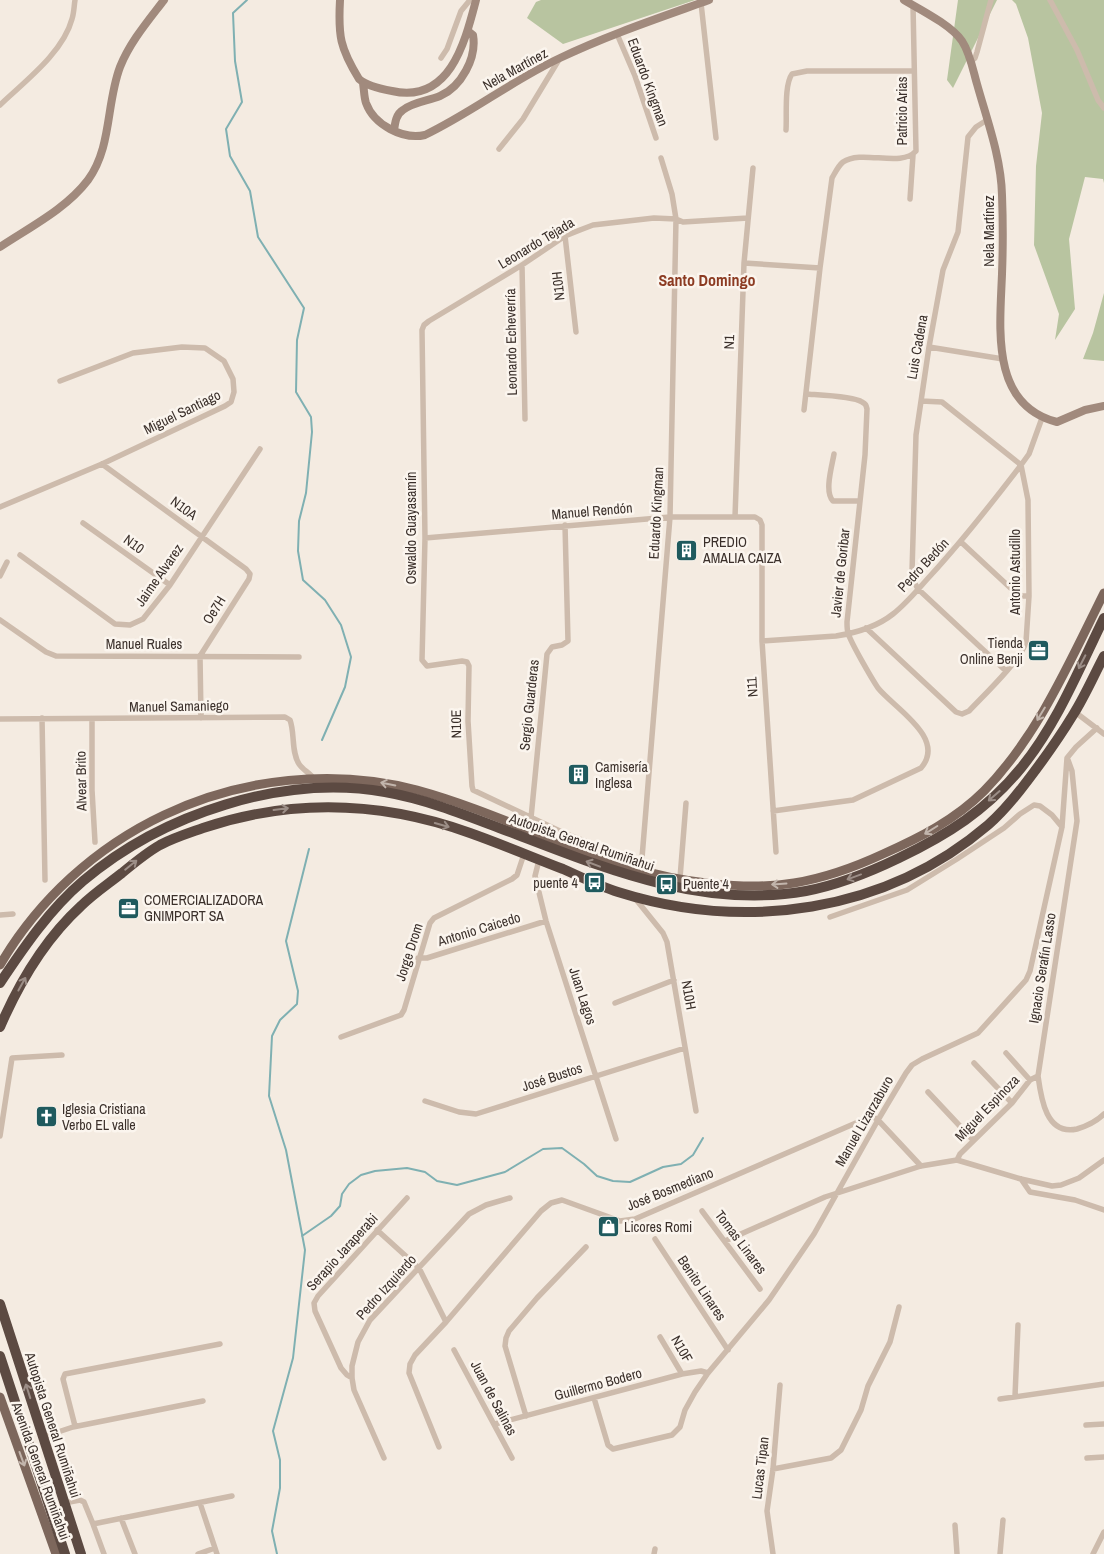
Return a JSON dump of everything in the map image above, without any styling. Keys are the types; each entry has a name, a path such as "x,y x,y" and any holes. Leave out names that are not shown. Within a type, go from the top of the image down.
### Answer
{"highway":[{"name":"Autopista General Rumiñahui","path":"0,984 51,914 83,881 151,834 181,819 242,799 304,789 364,790 410,798 466,815 599,866 670,887 737,895 784,894 809,891 832,884 876,869 931,843 957,828 1002,790 1021,768 1047,732 1104,618"},
{"path":"0,1027 29,971 59,929 81,906 137,860 162,843 221,822 283,809 332,806 374,809 410,816 467,832 594,883 679,907 735,912 781,912 819,906 863,895 903,880 946,856 988,825 1006,807 1050,750 1075,712 1104,656"},
{"name":"Autopista General Rumiñahui","path":"0,1304 81,1554"},
{"name":"Autopista General Rumiñahui","path":"0,1356 66,1554"}],"main road":[{"path":"0,247 66,202 88,179 104,144 120,68 140,31 164,0"},
{"name":"Nela Martínez","path":"340,0 339,28 342,44 355,72 363,83 366,103 371,113 382,123 394,131 408,136 425,135 560,58 617,34 709,0"},
{"path":"363,83 391,91 409,93 422,90 434,84 452,68 468,31 476,0"},
{"name":"Nela Martínez","path":"904,0 954,32 963,43 970,62 999,166 1002,192 1000,333 1003,359 1011,386 1018,398 1028,409 1042,418"},
{"path":"394,131 398,116 402,110 441,96 460,80 472,55 475,43 473,35 468,31"},
{"path":"1042,418 1060,422 1084,410 1104,406"},
{"path":"0,965 52,896 97,855 118,839 181,807 212,795 254,784 343,778 416,789 641,870 707,883 770,885 797,883 834,873 921,837 959,813 986,790 1014,754 1054,693 1104,593"},
{"name":"Avenida General Rumiñahui","path":"0,1396 56,1554"}],"street":[{"path":"0,105 45,62 62,42 72,20 75,0"},
{"path":"440,58 450,41 460,11 470,0"},
{"path":"970,62 975,58 991,0"},
{"path":"1050,0 1077,50 1098,100 1104,108"},
{"path":"701,3 716,138"},
{"name":"Patricio Arias","path":"804,410 832,178 836,169 842,163 851,159 902,158 916,152 913,5"},
{"name":"Eduardo Kingman","path":"617,34 635,76 656,138"},
{"path":"499,149 523,119 560,58"},
{"path":"786,130 789,78 792,74 807,71 914,71"},
{"name":"Luis Cadena","path":"918,589 913,580 912,572 916,435 921,400 943,270 958,232 968,137 976,127 987,120"},
{"path":"910,199 912,155"},
{"name":"Eduardo Kingman","path":"641,870 670,517 676,219 672,194 661,158"},
{"name":"N1","path":"735,517 744,263 753,168"},
{"name":"Leonardo Tejada","path":"421,342 422,330 429,321 522,266 566,236 593,225 654,218 676,219 682,222 748,218"},
{"name":"N10H","path":"566,236 576,332"},
{"path":"744,263 820,268"},
{"name":"Leonardo Echeverría","path":"522,266 525,418"},
{"name":"Oswaldo Guayasamín","path":"421,342 425,538 422,660 427,666 462,661 467,662 469,666"},
{"path":"929,346 1003,359"},
{"name":"Miguel Santiago","path":"0,507 102,464 225,406 232,402 234,392 233,378 224,360 205,348 182,347 133,353 60,381"},
{"name":"Javier de Goribar","path":"773,811 853,800 921,768 927,760 928,751 925,738 906,713 877,686 848,634 847,622 860,501 866,405 863,402 852,399 806,394"},
{"path":"921,400 942,402 1021,465"},
{"name":"Pedro Bedón","path":"762,641 848,634 866,628 893,614 961,542 1021,465 1029,454 1042,418"},
{"name":"Jaime Alvarez","path":"20,555 115,624 130,625 143,619 170,585 260,449"},
{"path":"834,454 828,489 830,498 833,501 860,501"},
{"name":"N10A","path":"102,464 202,536 250,574"},
{"name":"Antonio Astudillo","path":"866,628 956,712 962,714 969,711 1025,648 1028,596 1028,500 1021,465"},
{"name":"Manuel Rendón","path":"425,538 670,517 755,517 760,520"},
{"name":"N11","path":"760,520 762,525 762,641 776,852"},
{"name":"N10","path":"83,522 170,585"},
{"name":"Sergio Guarderas","path":"531,818 547,654 552,647 562,646 568,641 565,525"},
{"path":"961,542 1017,594 1028,596"},
{"path":"0,576 7,562"},
{"name":"Oe7H","path":"200,656 249,579 250,574"},
{"path":"918,589 1006,671"},
{"name":"Manuel Ruales","path":"0,620 46,652 56,656 299,657"},
{"path":"200,656 201,718"},
{"name":"N10E","path":"469,666 468,721 472,786 477,792 531,818"},
{"path":"1075,712 1104,734"},
{"name":"Manuel Samaniego","path":"0,719 285,717 290,720 292,725 296,758 300,765 314,779"},
{"path":"42,718 45,880"},
{"name":"Alvear Brito","path":"92,719 92,790 95,842"},
{"path":"1067,758 1097,728"},
{"name":"Manuel Lizarzaburo","path":"594,1398 608,1445 613,1449 672,1434 677,1431 685,1410 708,1373 774,1292 814,1234 878,1120 912,1065 978,1033 1026,980 1030,971 1062,827 1067,758"},
{"name":"Ignacio Serafín Lasso","path":"1067,758 1072,771 1077,821 1038,1076 1041,1098 1046,1114 1057,1127 1072,1130 1087,1126 1104,1114"},
{"path":"680,878 686,803"},
{"path":"830,917 907,890 958,859 1034,805 1040,806 1052,815 1062,827"},
{"path":"531,818 598,846 601,857"},
{"path":"957,848 958,859"},
{"name":"Jorge Drom","path":"341,1037 401,1015 430,923 434,918 517,875 524,854"},
{"name":"Juan Lagos","path":"539,860 535,876 546,921 616,1138"},
{"name":"N10H","path":"632,895 663,933 667,942 696,1111"},
{"path":"0,915 13,914"},
{"name":"Antonio Caicedo","path":"418,958 427,958 546,921"},
{"path":"616,1003 674,980"},
{"name":"José Bustos","path":"425,1101 459,1112 476,1114 686,1048"},
{"path":"1006,1053 1030,1080"},
{"path":"0,1136 12,1058 62,1055"},
{"path":"974,1063 1012,1103"},
{"name":"Miguel Espinoza","path":"957,1160 973,1140 1012,1103 1030,1080 1038,1076"},
{"path":"928,1092 973,1140"},
{"name":"José Bosmediano","path":"439,1447 409,1373 414,1355 446,1322 541,1211 551,1203 562,1200 620,1221 627,1221 869,1117 875,1117 878,1120"},
{"path":"878,1120 921,1166"},
{"path":"725,1241 837,1193 921,1166 957,1160 1052,1186 1061,1185 1079,1178 1104,1160"},
{"path":"1021,1179 1030,1192 1076,1200 1104,1210"},
{"name":"Serapio Jaraperabi","path":"352,1378 341,1368 315,1311 314,1303 318,1296 407,1198"},
{"name":"Pedro Izquierdo","path":"384,1458 354,1390 352,1366 358,1342 370,1320 469,1214 486,1205 510,1198"},
{"name":"Tomas Linares","path":"702,1211 760,1289"},
{"path":"377,1230 419,1268 446,1322"},
{"name":"Benito Linares","path":"655,1239 728,1350"},
{"path":"526,1416 506,1346 506,1338 509,1331 537,1298 586,1247"},
{"path":"774,1469 831,1458 841,1450 861,1410 868,1386 890,1342 899,1307"},
{"path":"1015,1396 1018,1325"},
{"name":"N10F","path":"660,1336 682,1374"},
{"path":"75,1426 63,1378 65,1374 220,1344"},
{"name":"Juan de Salinas","path":"454,1350 512,1458"},
{"name":"Guillermo Bodero","path":"495,1424 682,1374 701,1371 708,1373"},
{"path":"1000,1399 1104,1384"},
{"name":"Lucas Tipan","path":"773,1554 767,1512 774,1469 780,1385"},
{"path":"43,1437 75,1426 203,1401"},
{"path":"1086,1426 1104,1424"},
{"path":"1086,1458 1104,1457"},
{"path":"93,1524 200,1504 232,1496"},
{"path":"64,1503 80,1500 84,1502 104,1554"},
{"path":"198,1554 216,1551 200,1504"},
{"path":"122,1518 135,1554"},
{"path":"1000,1554 1003,1520"},
{"path":"955,1525 956,1554"},
{"path":"1093,1554 1104,1532"}],"green space":[{"path":"541,0 695,0 563,44 527,18 536,2"},
{"path":"958,0 997,0 953,88 947,80"},
{"path":"1012,0 1104,0 1104,183 1103,179 1085,177 1069,239 1075,309 1055,340 1059,314 1034,245 1036,166 1042,113 1028,38 1016,4"},
{"path":"1104,293 1104,361 1083,359 1093,333"}],"waterway":[{"path":"247,0 233,13 235,61 242,102 226,129 230,156 250,191 258,237 304,308 297,340 296,392 311,417 312,432 306,493 299,521 298,551 303,580 325,600 341,625 351,657 345,687 322,740"},
{"path":"277,1554 272,1531 280,1488 280,1460 273,1431 293,1358 305,1250 286,1150 269,1096 272,1036 280,1020 297,1004 298,991 286,941 309,849"},
{"path":"302,1236 331,1216 340,1206 342,1194 349,1184 361,1175 375,1171 407,1168 425,1172 437,1181 457,1185 505,1172 543,1149 562,1148 597,1176 613,1181 630,1182 663,1167 681,1164 693,1155 703,1138"}],"place":[{"name":"PREDIO AMALIA CAIZA","path":"687,550"},
{"name":"Tienda Online Benji","path":"1039,651"},
{"name":"Camisería Inglesa","path":"579,775"},
{"name":"puente 4","path":"594,883"},
{"name":"Puente 4","path":"667,884"},
{"name":"COMERCIALIZADORA GNIMPORT SA","path":"128,908"},
{"name":"Iglesia Cristiana Verbo EL valle","path":"46,1117"},
{"name":"Licores Romi","path":"608,1227"}],"district":[{"name":"Santo Domingo","path":"707,280"}]}
